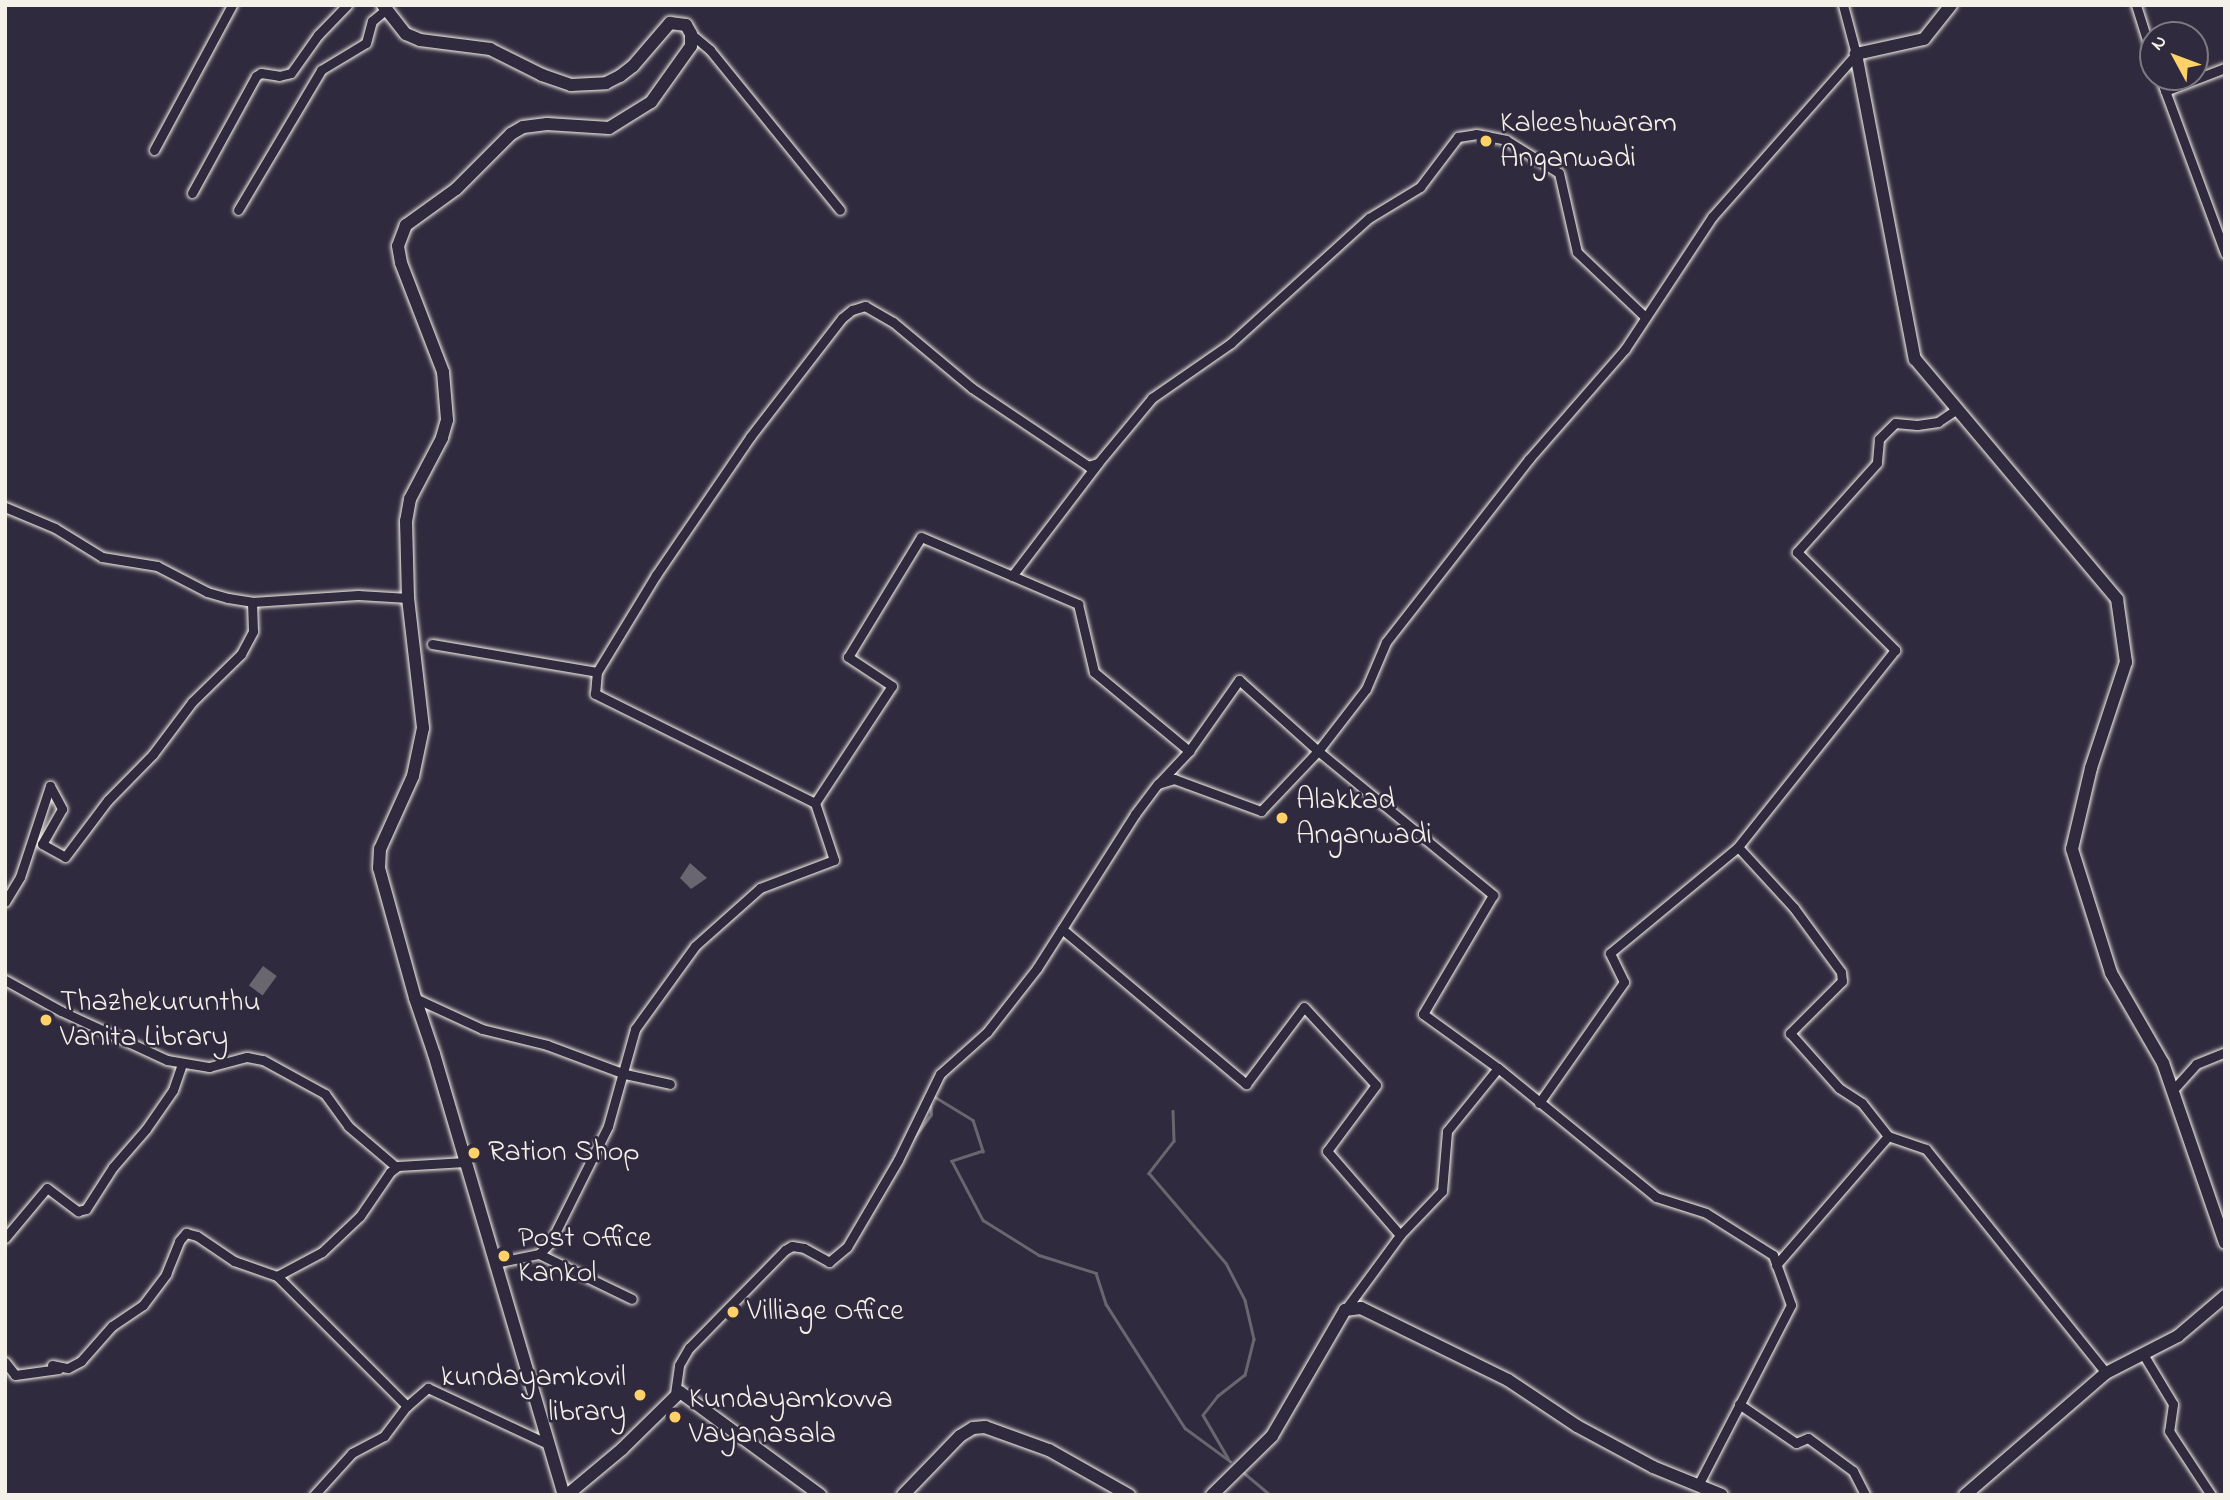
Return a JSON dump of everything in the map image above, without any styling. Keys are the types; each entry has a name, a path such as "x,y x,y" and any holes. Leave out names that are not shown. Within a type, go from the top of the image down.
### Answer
{"street":[{"path":"154,150 232,5"},
{"path":"192,193 256,76 261,73 279,76 291,73 318,35 347,5"},
{"path":"1843,5 1856,54 1915,359 2117,599 2126,662 2091,768 2073,849 2111,972 2163,1063 2225,1243"},
{"path":"1158,784 1174,779 1261,811 1318,751 1366,689 1386,642 1529,459 1625,349 1644,316 1712,217 1856,54 1924,39 1951,5"},
{"path":"238,210 321,70 366,43 372,21 384,7 406,34 420,40 490,49 571,85 606,83 620,76 633,66 670,23 686,24 691,34 710,50 840,210"},
{"path":"691,34 691,46 667,81 651,102 631,117 609,128 547,124 523,127 504,140 456,189 405,225 400,235 401,263 443,372 447,420 442,438 410,499 406,521 408,598 423,728 413,776 380,849 379,868 546,1443 566,1495 622,1449 680,1391 820,1495"},
{"path":"2165,91 2225,253"},
{"path":"1012,576 1098,463 1152,398 1231,343 1369,218 1420,187 1458,137 1476,134 1506,140 1559,173 1577,253 1644,316"},
{"path":"495,1263 539,1254 550,1243 608,1126 625,1074 635,1029 695,946 760,888 834,860 815,803 595,694 597,672 656,575 750,436 842,318 852,310 864,306 893,322 972,388 1063,452 1088,466 1098,463"},
{"path":"1539,1103 1624,982 1610,953 1738,847 1895,650 1797,552 1877,463 1879,439 1895,423 1917,425 1938,422 1957,409"},
{"path":"5,507 55,528 102,557 157,566 207,592 252,603 358,595 408,598"},
{"path":"815,803 892,686 848,657 921,537 1078,604 1094,672 1189,751"},
{"path":"5,902 20,877 50,786 62,809 42,844 65,857 108,800 153,754 192,702 241,654 253,631 252,603"},
{"path":"432,644 597,672"},
{"path":"675,1394 679,1365 690,1348 785,1250 792,1246 804,1248 829,1262 847,1247 898,1160 940,1074 987,1032 1037,968 1135,814 1189,751 1239,680 1318,751 1493,895 1423,1014 1498,1068 1656,1197 1706,1213 1773,1255 1791,1305 1698,1485"},
{"path":"1738,847 1794,908 1841,972 1842,981 1790,1032 1839,1088 1862,1103 1888,1136 1926,1149 2106,1373"},
{"path":"1062,929 1245,1084 1304,1007 1376,1085 1327,1151 1401,1235"},
{"path":"5,980 61,1011 167,1060 209,1067 247,1057 263,1060 326,1094 348,1126 396,1167 465,1162"},
{"path":"415,998 482,1029 547,1045 625,1074 670,1084"},
{"path":"2172,1091 2196,1064 2225,1052"},
{"path":"5,1238 47,1188 78,1211 86,1209 113,1167 146,1129 173,1090 182,1064"},
{"path":"1212,1495 1272,1436 1345,1310 1401,1235 1442,1191 1447,1131 1498,1068"},
{"path":"1776,1265 1888,1136"},
{"path":"277,1276 322,1252 360,1216 396,1167"},
{"path":"5,1362 15,1375 68,1368 81,1361 112,1325 143,1306 166,1274 179,1241 186,1233 197,1236 234,1261 277,1276 407,1406"},
{"path":"539,1254 632,1299"},
{"path":"1965,1495 2106,1373 2178,1336 2225,1296"},
{"path":"1345,1310 1361,1308 1508,1380 1577,1426 1653,1466 1722,1495"},
{"path":"2143,1354 2174,1404 2169,1431 2211,1495"},
{"path":"52,1364 68,1368"},
{"path":"314,1495 352,1453 384,1436 407,1406 428,1388 546,1443"},
{"path":"1739,1404 1796,1443 1808,1438 1853,1471 1865,1495"},
{"path":"903,1495 960,1436 972,1428 985,1427 1049,1450 1129,1495"}],"shaded area":[{"path":"690,863 707,878 691,889 680,878"},
{"path":"263,966 277,976 263,995 249,985"}],"waterway":[{"path":"932,1095 973,1120 983,1151 952,1161 983,1220 1039,1255 1096,1273 1106,1304 1185,1428 1230,1461"},
{"path":"912,1140 931,1115 930,1103"},
{"path":"1173,1111 1174,1141 1149,1173 1226,1263 1245,1300 1254,1339 1245,1375 1218,1396 1203,1415 1228,1458"},
{"path":"1243,1472 1270,1495"}],"place":[{"name":"Kaleeshwaram Anganwadi","path":"1486,141"},
{"name":"Alakkad Anganwadi","path":"1282,818"},
{"name":"Thazhekurunthu Vanita Library","path":"46,1020"},
{"name":"Ration Shop","path":"474,1153"},
{"name":"Post Office Kankol","path":"504,1256"},
{"name":"Villiage Office","path":"733,1312"},
{"name":"kundayamkovil library","path":"640,1395"},
{"name":"Kundayamkovva Vayanasala","path":"675,1417"}]}
